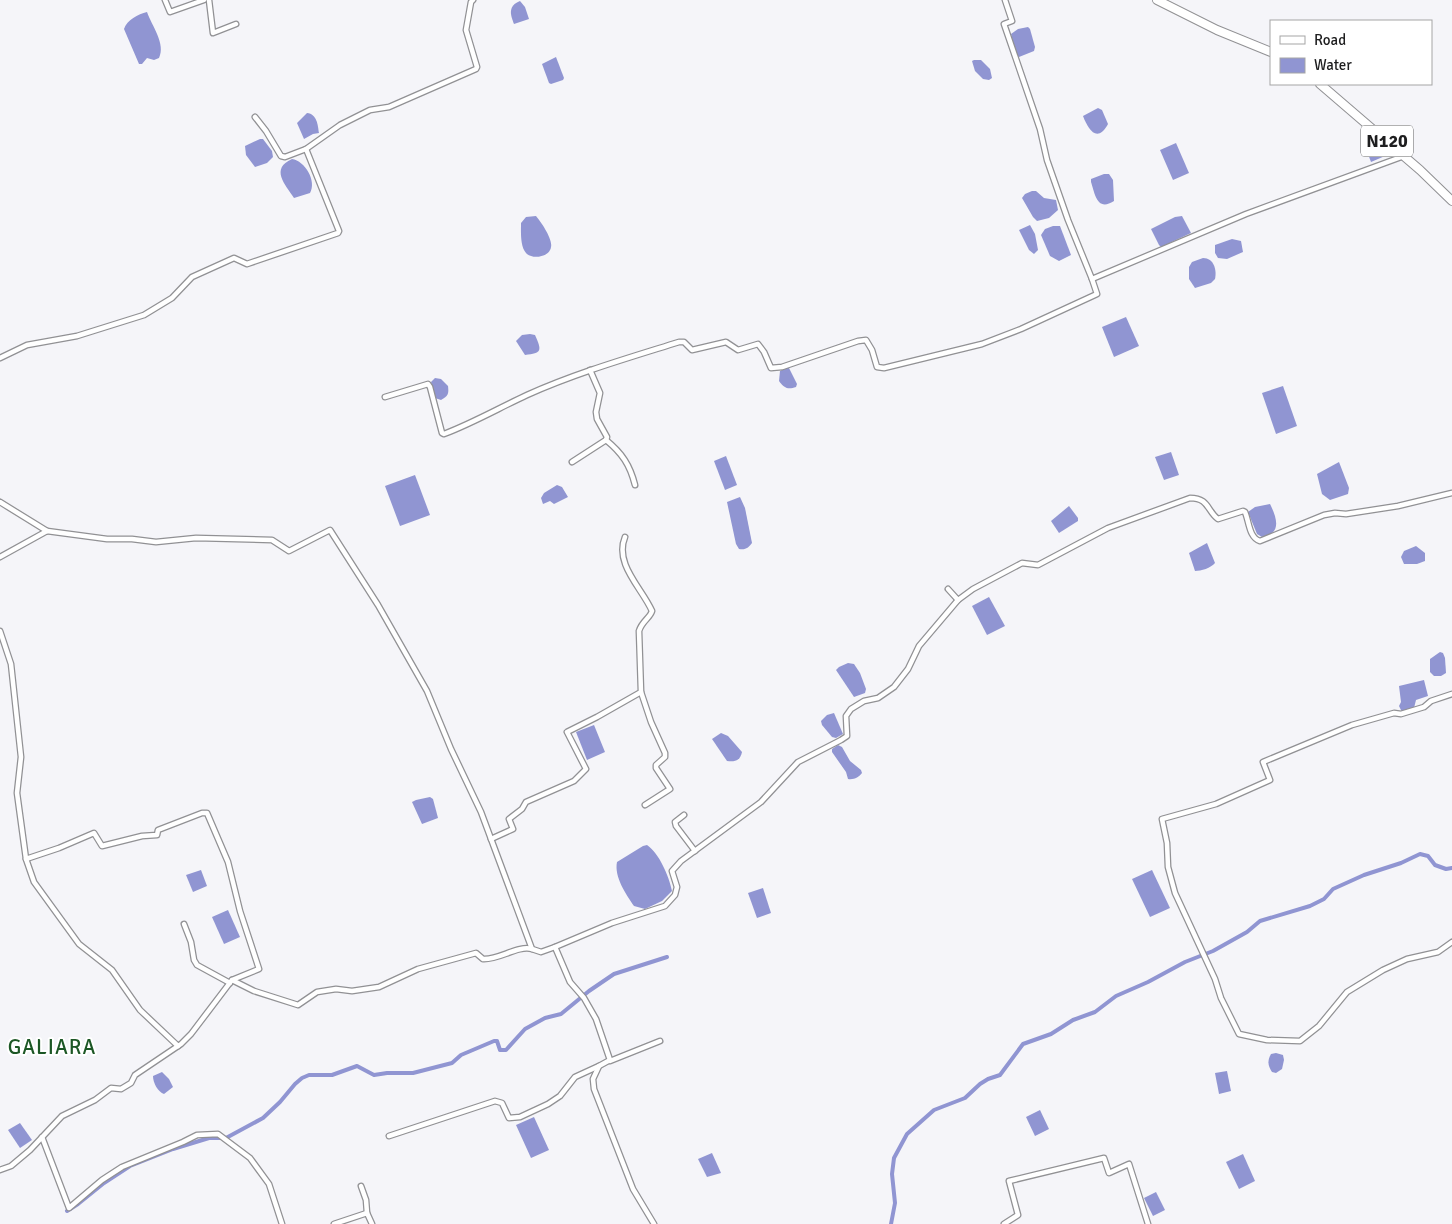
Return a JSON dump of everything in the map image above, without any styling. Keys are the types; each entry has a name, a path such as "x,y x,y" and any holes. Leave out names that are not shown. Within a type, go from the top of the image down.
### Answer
{"highway":[{"path":"1157,0 1216,30 1270,52"},
{"name":"N120","path":"1321,85 1404,156 1452,201"}],"street":[{"path":"165,0 170,12 204,0"},
{"path":"209,0 214,33 236,24"},
{"path":"255,117 281,156 285,157 306,149 340,125 370,110 389,108 476,70 477,67 466,30 473,0"},
{"path":"385,397 428,384 442,434 444,434 527,395 590,370 679,342 684,342 692,350 726,342 738,350 758,344 771,368 782,367 866,340 872,350 877,367 884,368 982,344 1021,329 1097,294 1047,160 1040,129 1004,24 1012,21 1005,0"},
{"path":"0,358 27,345 77,336 144,315 172,298 192,277 234,258 247,264 338,233 339,231 306,149"},
{"path":"1092,279 1246,214 1404,156"},
{"path":"590,370 600,394 596,412 597,419 607,437 606,440 629,465 635,485"},
{"path":"572,462 606,440"},
{"path":"184,924 197,965 254,991 298,1005 317,992 336,989 352,991 379,987 418,968 476,953 483,959 492,959 526,948 542,952 612,923 665,906 675,895 677,887 672,871 681,861 761,802 798,762 846,736 846,716 851,709 864,701 878,698 894,688 908,669 920,646 958,600 990,578 1022,563 1038,565 1108,528 1190,498 1196,498 1208,505 1214,517 1218,519 1245,512 1253,537 1260,541 1324,515 1346,514 1398,506 1452,493"},
{"path":"0,502 46,531 107,539 132,539 156,542 196,538 272,540 289,551 330,530 378,605 427,691 491,839 532,949"},
{"path":"0,557 46,531"},
{"path":"626,537 622,545 622,552 631,577 652,611 642,622 639,631 641,692 651,722 665,754 665,757 656,765 656,768 670,789 644,805"},
{"path":"948,589 958,600"},
{"path":"0,631 11,664 21,757 17,792 26,860 34,882 80,944 112,970 140,1010 178,1046"},
{"path":"491,839 513,829 510,819 522,809 526,802 574,781 586,769 567,732 597,718 641,692"},
{"path":"1452,694 1430,701 1424,707 1352,725 1304,744 1263,762 1270,780 1216,804 1162,819 1167,843 1168,867 1175,893 1207,960 1221,998 1239,1034 1267,1040 1300,1041 1319,1026 1347,992 1383,970 1407,959 1438,952 1452,942"},
{"path":"0,1170 11,1166 30,1150 62,1116 95,1100 111,1088 121,1089 131,1083 135,1075 178,1046 191,1034 231,981 259,969 240,910 230,870 207,814 202,813 158,830 154,836 142,836 104,846 102,846 94,833 26,860"},
{"path":"684,815 675,822 676,826 695,850"},
{"path":"555,946 570,982 582,996 596,1019 610,1061"},
{"path":"389,1136 494,1101 502,1103 509,1118 520,1117 548,1104 560,1096 575,1077 660,1041"},
{"path":"599,1066 593,1079 594,1089 633,1189 654,1224"},
{"path":"42,1137 69,1208 102,1180 122,1167 198,1135 218,1134 250,1158 269,1184 282,1224"},
{"path":"1004,1224 1018,1215 1009,1181 1104,1158 1109,1172 1129,1164 1148,1224"},
{"path":"361,1186 366,1200 367,1213 372,1224"},
{"path":"334,1224 367,1213"}],"water":[{"path":"520,1 525,7 529,19 514,24 511,11 513,5"},
{"path":"147,12 158,35 161,53 159,58 154,60 147,58 142,64 139,64 124,29 133,18"},
{"path":"1028,27 1035,47 1034,51 1019,57 1016,55 1011,34 1018,29"},
{"path":"556,57 564,78 551,84 542,64"},
{"path":"981,60 990,69 992,78 989,80 983,79 975,71 972,61"},
{"path":"1098,108 1102,110 1108,124 1104,130 1097,134 1090,130 1083,116"},
{"path":"307,113 315,118 319,133 304,139 297,123"},
{"path":"1377,135 1385,156 1371,162 1363,141"},
{"path":"263,139 272,151 273,157 267,163 255,167 246,155 245,146"},
{"path":"1176,143 1189,173 1173,180 1160,150"},
{"path":"292,159 305,167 312,183 310,193 294,198 281,177 282,167"},
{"path":"1109,174 1113,180 1114,201 1108,204 1100,203 1091,182 1091,179"},
{"path":"1036,191 1044,198 1056,200 1058,210 1049,218 1037,221 1022,198 1025,194"},
{"path":"536,216 546,231 551,247 548,253 536,257 529,255 524,250 521,223 526,217"},
{"path":"1182,216 1191,233 1161,247 1151,229 1175,217"},
{"path":"1030,225 1035,234 1038,250 1034,254 1029,250 1019,230"},
{"path":"1060,226 1071,255 1059,261 1050,256 1041,235 1045,229"},
{"path":"1232,239 1241,241 1243,252 1227,259 1218,258 1215,253 1215,245"},
{"path":"1203,258 1210,260 1214,265 1215,279 1211,283 1195,288 1189,279 1189,267 1192,262"},
{"path":"1126,317 1139,346 1114,357 1102,327"},
{"path":"522,335 535,335 539,350 525,355 516,341"},
{"path":"789,368 797,384 796,387 786,388 779,381 780,371"},
{"path":"435,378 441,379 448,386 448,394 441,400 435,398 431,382"},
{"path":"1283,386 1297,426 1276,434 1262,393"},
{"path":"1171,452 1179,475 1164,480 1155,457"},
{"path":"726,456 737,485 725,490 714,461"},
{"path":"1339,462 1349,488 1348,494 1330,500 1322,494 1317,474"},
{"path":"415,475 430,515 400,526 385,486"},
{"path":"557,485 562,487 568,497 554,504 550,501 543,504 541,498 544,493"},
{"path":"740,497 745,508 752,543 743,549 739,549 736,544 727,502"},
{"path":"1270,504 1275,515 1276,525 1273,533 1262,537 1257,534 1248,512 1255,507"},
{"path":"1069,506 1078,518 1078,521 1059,533 1051,521"},
{"path":"1207,543 1215,563 1206,569 1195,571 1189,553"},
{"path":"1416,546 1425,553 1425,561 1417,564 1404,564 1401,557 1404,551"},
{"path":"989,597 1005,626 987,635 972,606"},
{"path":"1440,652 1443,653 1445,658 1446,673 1441,676 1434,676 1430,672 1430,659"},
{"path":"848,663 854,664 860,673 866,689 865,693 854,697 836,670"},
{"path":"1424,680 1428,696 1416,700 1414,708 1402,712 1399,706 1401,702 1399,686"},
{"path":"834,713 843,734 836,738 832,737 821,721 827,715"},
{"path":"594,725 605,752 587,760 576,732"},
{"path":"721,733 728,736 742,752 737,760 727,761 712,739"},
{"path":"838,745 842,747 850,761 861,770 862,773 858,777 848,779 846,772 832,752 832,749"},
{"path":"430,797 433,799 438,818 422,824 412,802"},
{"path":"647,845 656,853 663,865 672,891 662,901 645,909 634,906 621,885 617,874 617,862"},
{"path":"201,870 207,886 193,892 186,875"},
{"path":"1152,870 1170,908 1150,917 1132,879"},
{"path":"763,888 771,913 757,918 748,893"},
{"path":"228,910 240,937 224,944 212,917"},
{"path":"1271,1054 1283,1055 1284,1060 1282,1069 1276,1073 1272,1072 1268,1063"},
{"path":"1227,1071 1231,1091 1219,1094 1215,1073"},
{"path":"162,1072 169,1079 173,1087 164,1094 158,1089 153,1079 153,1076"},
{"path":"1040,1110 1049,1129 1035,1136 1026,1117"},
{"path":"534,1117 549,1150 531,1158 516,1125"},
{"path":"20,1123 32,1140 20,1148 8,1130"},
{"path":"712,1153 721,1173 707,1177 698,1159"},
{"path":"1243,1154 1255,1181 1239,1189 1226,1162"},
{"path":"1156,1192 1165,1210 1153,1216 1144,1198"}],"waterway":[{"path":"891,1224 895,1203 892,1174 894,1158 907,1134 934,1110 965,1098 980,1084 1000,1075 1023,1044 1051,1034 1073,1020 1095,1012 1116,996 1148,982 1185,962 1213,951 1247,932 1260,921 1310,906 1324,899 1333,889 1364,875 1401,863 1420,854 1428,856 1435,865 1446,869 1452,868"},
{"path":"67,1211 130,1166 173,1149 209,1138 226,1138 263,1118 295,1084 309,1075 332,1075 357,1066 374,1075 413,1073 452,1063 461,1055 494,1041 497,1041 500,1050 506,1050 525,1029 545,1018 561,1014 614,974 667,957"}],"district":[{"name":"GALIARA","path":"52,1047"}]}
